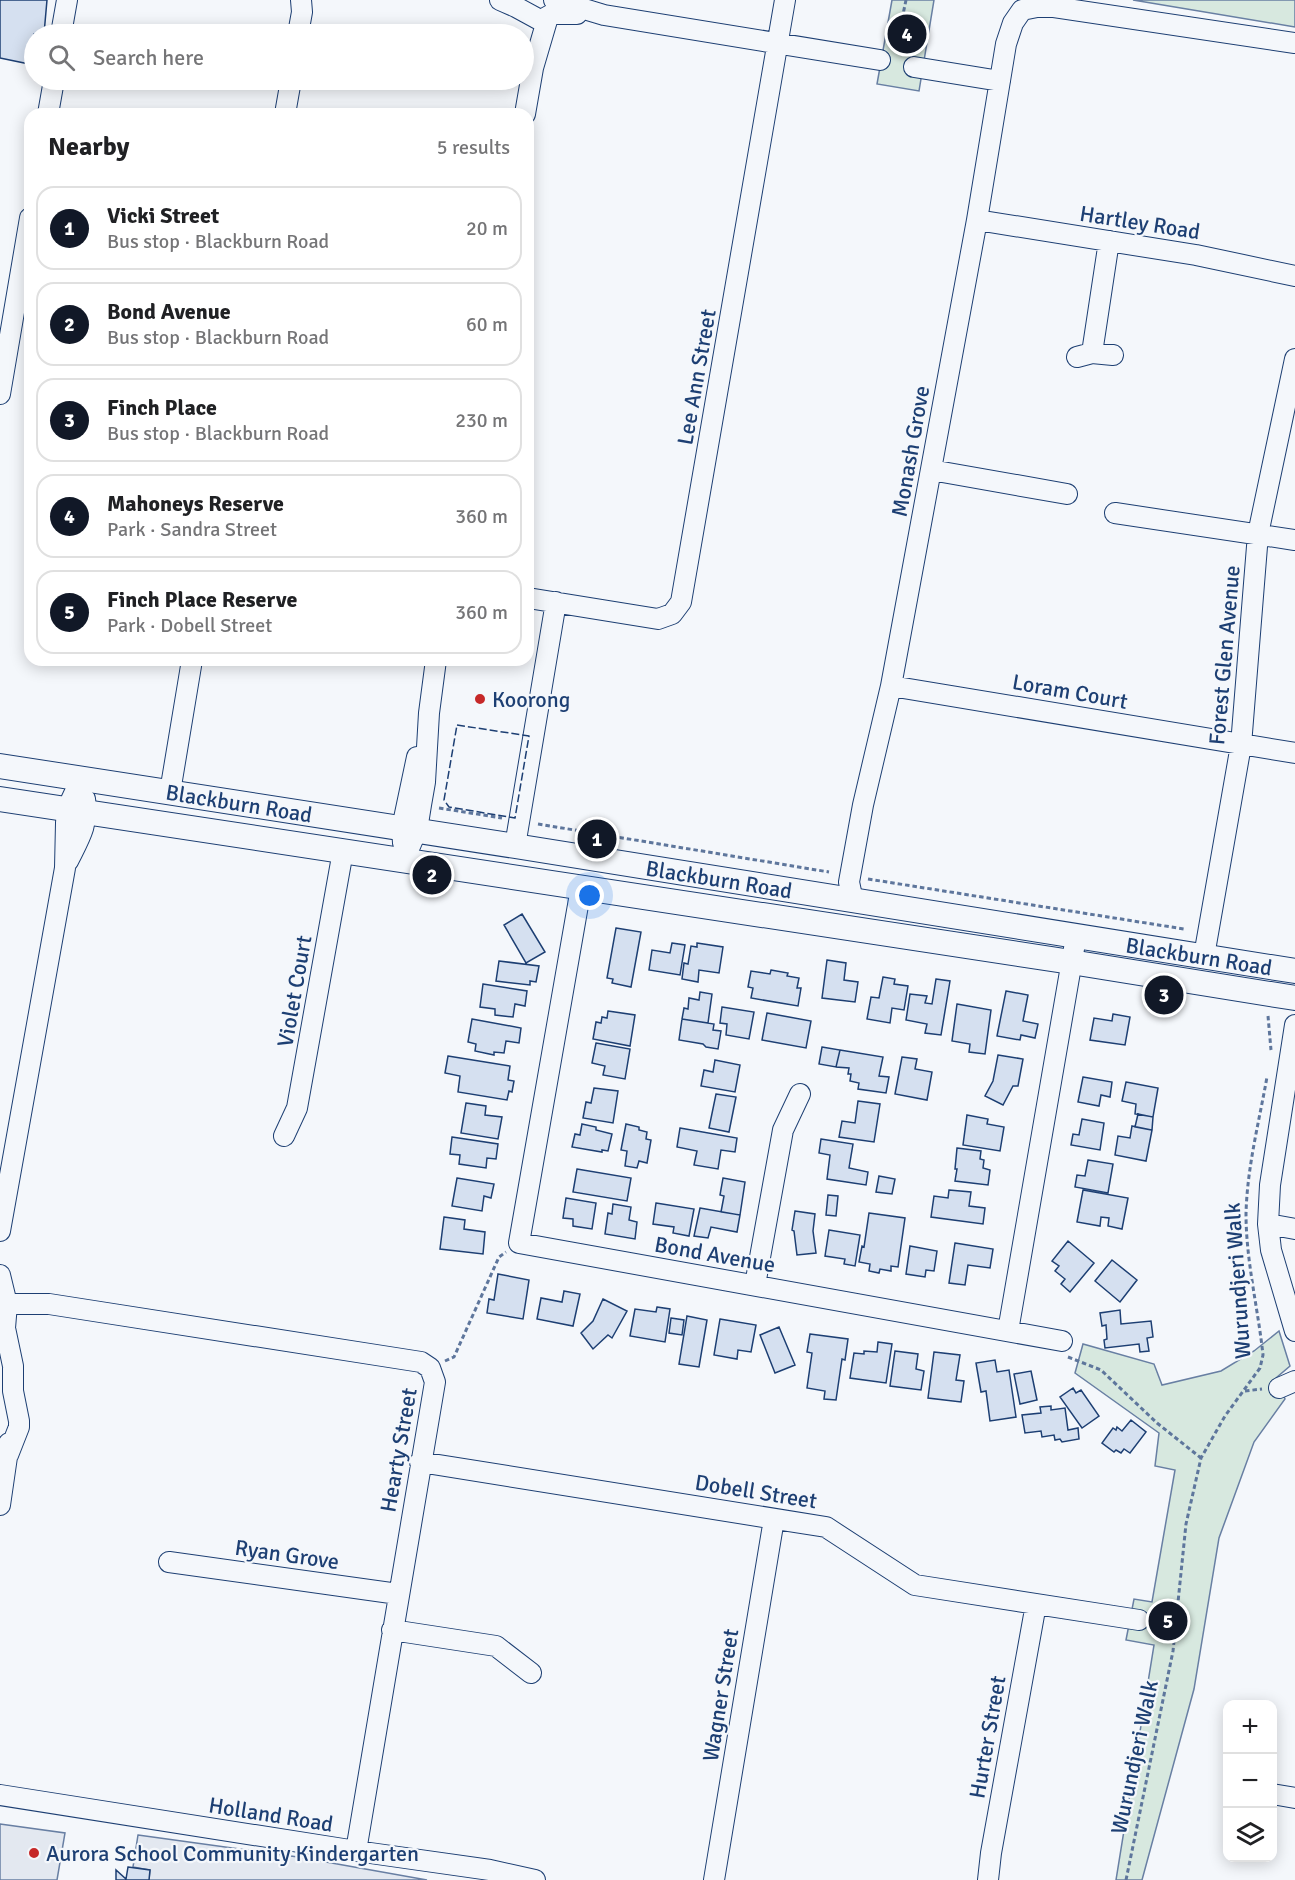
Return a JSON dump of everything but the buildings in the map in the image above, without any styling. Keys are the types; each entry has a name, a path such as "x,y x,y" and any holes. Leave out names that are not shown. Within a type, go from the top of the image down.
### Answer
{"main road":[{"name":"Blackburn Road","path":"0,766 410,829 1295,971"},
{"name":"Blackburn Road","path":"0,799 1295,998"}],"street":[{"path":"63,24 67,0"},
{"path":"500,0 542,9 604,15 778,43 885,56"},
{"name":"Lee Ann Street","path":"534,599 658,619 672,614 681,602 785,0"},
{"path":"300,24 304,4"},
{"name":"Monash Grove","path":"854,901 849,882 863,805 891,686 977,220 1006,44 1013,23 1022,10 1054,7 1295,43"},
{"path":"534,61 542,9"},
{"path":"914,67 1000,81"},
{"path":"49,108 52,90"},
{"path":"286,108 289,90"},
{"path":"526,108 529,90"},
{"name":"Hartley Road","path":"977,220 1196,255 1295,276"},
{"path":"1109,242 1085,355 1113,355"},
{"path":"0,394 24,253"},
{"name":"Forest Glen Avenue","path":"1204,956 1241,745 1258,534 1295,359"},
{"path":"931,470 1067,494"},
{"path":"1115,513 1295,540"},
{"path":"515,846 556,602"},
{"path":"170,792 191,666"},
{"path":"404,860 410,829 411,780 429,713 435,666"},
{"name":"Loram Court","path":"891,686 1295,753"},
{"path":"0,1231 65,868 85,826 77,811 81,778"},
{"name":"Violet Court","path":"284,1136 297,1108 343,852"},
{"path":"519,1243 581,888"},
{"path":"1008,1331 1076,936"},
{"path":"1295,1025 1270,1185 1268,1224 1271,1250 1295,1331"},
{"path":"755,1286 783,1130 800,1094"},
{"path":"1268,1224 1295,1229"},
{"name":"Bond Avenue","path":"519,1243 1062,1341"},
{"path":"2,1294 5,1328 13,1366 4,1393"},
{"name":"Hearty Street","path":"2,1294 32,1298 49,1304 421,1362 430,1368 435,1382 356,1851"},
{"path":"0,1357 4,1393 11,1424 0,1505"},
{"name":"Dobell Street","path":"420,1462 826,1527 915,1585 1139,1620"},
{"name":"Wagner Street","path":"714,1880 774,1519"},
{"name":"Ryan Grove","path":"169,1562 398,1594"},
{"name":"Hurter Street","path":"987,1880 990,1852 1036,1604"},
{"path":"392,1630 496,1646 531,1673"},
{"path":"1277,1795 1295,1798"},
{"name":"Holland Road","path":"1,1801 490,1870 535,1880"}],"path":[{"path":"885,56 900,29 906,0"},
{"path":"439,808 829,872"},
{"path":"868,879 1184,929"},
{"path":"1268,1016 1272,1049 1270,1060"},
{"name":"Wurundjeri Walk","path":"1126,1880 1173,1651 1186,1524 1201,1458 1225,1416 1260,1368 1263,1355 1251,1273 1246,1215 1248,1185 1268,1072"},
{"path":"430,1368 454,1358 499,1257 519,1243"},
{"path":"1062,1341 1069,1358 1101,1370 1157,1423 1201,1458"},
{"path":"1139,1620 1177,1606"}],"shaded area":[{"path":"892,0 934,0 919,91 877,84"},
{"path":"1133,0 1295,0 1295,27"},
{"path":"1279,1331 1290,1366 1276,1378 1285,1399 1254,1442 1219,1538 1194,1689 1142,1880 1116,1880 1154,1645 1126,1640 1134,1599 1152,1602 1175,1470 1155,1466 1159,1433 1075,1373 1083,1344 1154,1364 1162,1385 1221,1371 1254,1351"},
{"name":"Aurora School Community Kindergarten","path":"0,1824 65,1833 57,1880 0,1880"},
{"path":"138,1835 298,1857 427,1880 149,1880 150,1870 133,1867"}],"fence":[{"path":"457,725 529,736 515,818 449,807 444,800 457,725"}],"place":[{"name":"Mahoneys Reserve","path":"907,34"},
{"name":"Koorong","path":"480,699"},
{"name":"Vicki Street","path":"597,839"},
{"name":"Bond Avenue","path":"432,875"},
{"name":"Finch Place","path":"1164,995"},
{"name":"Finch Place Reserve","path":"1168,1621"},
{"name":"Aurora School Community Kindergarten","path":"34,1853"}]}
